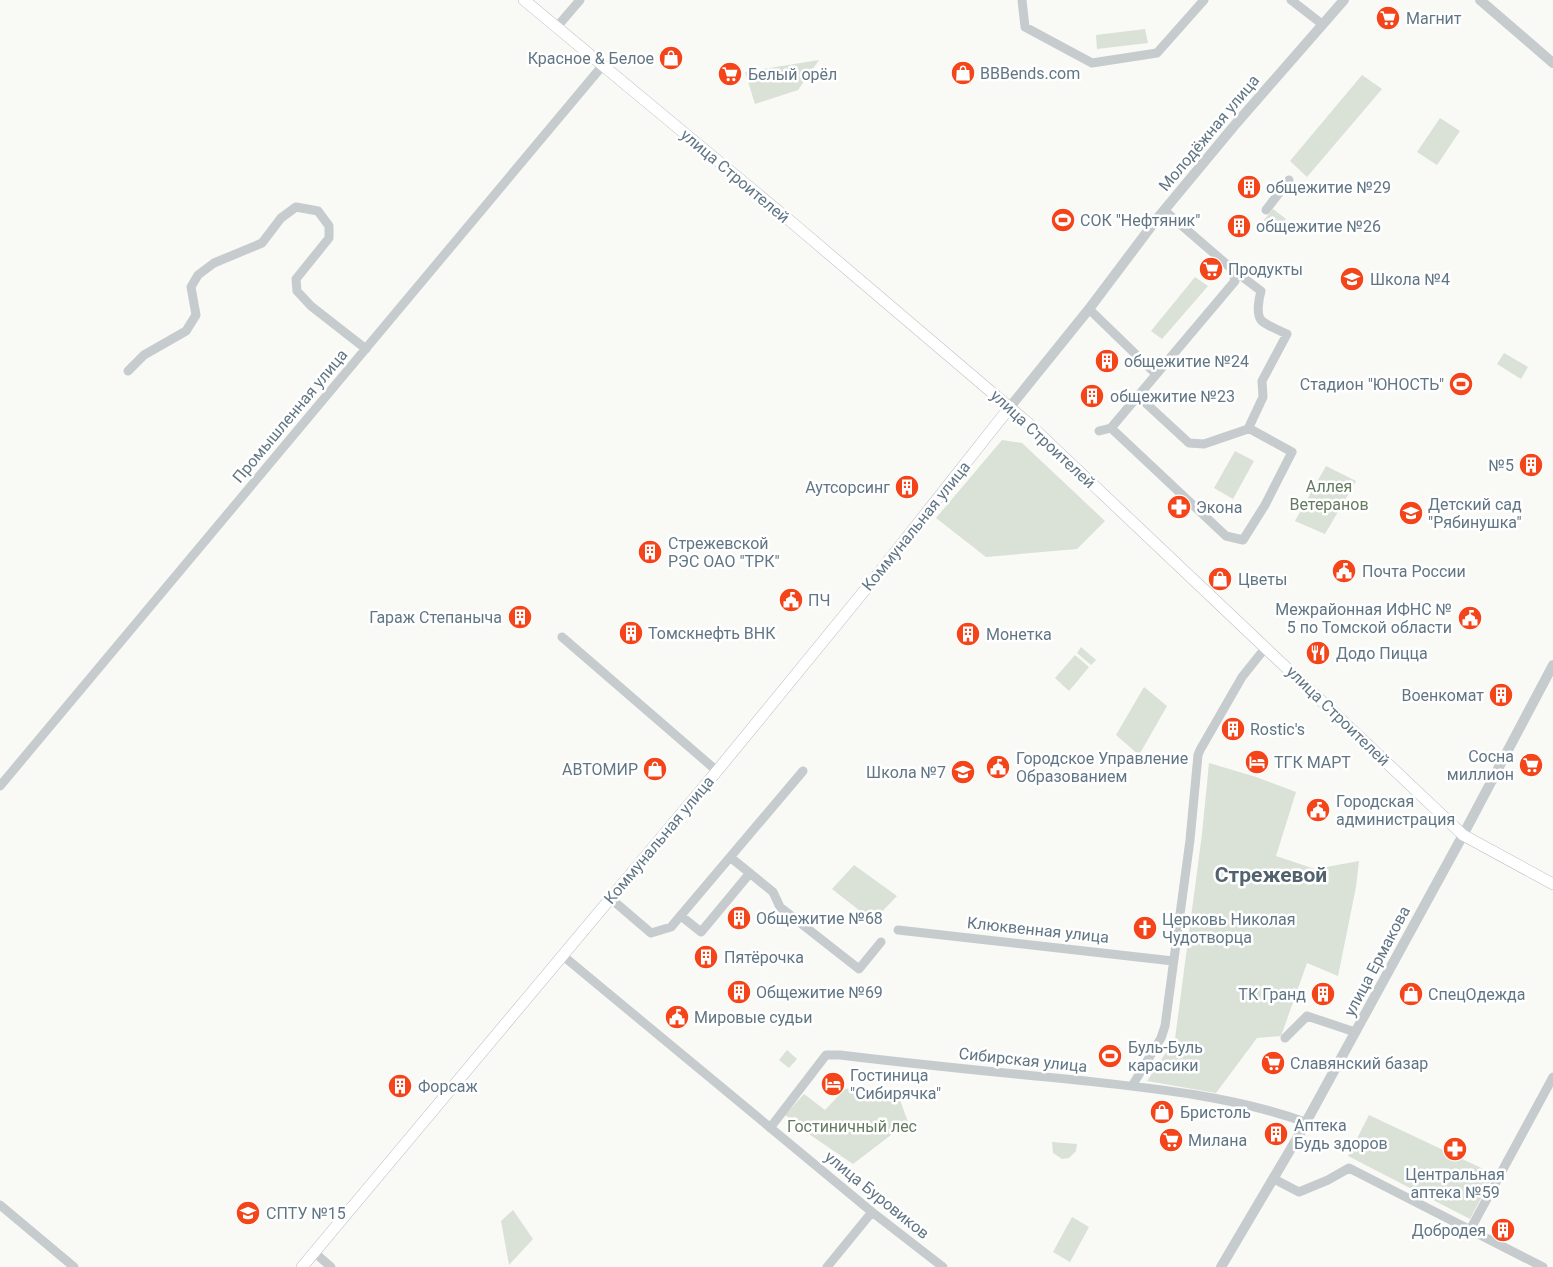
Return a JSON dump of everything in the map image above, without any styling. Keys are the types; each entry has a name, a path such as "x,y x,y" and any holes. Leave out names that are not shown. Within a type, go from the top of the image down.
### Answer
{"main road":[{"name":"улица Строителей","path":"524,0 1010,408 1266,647 1463,835 1553,884"},
{"name":"Коммунальная улица","path":"302,1267 717,770 883,568 1010,408"}],"street":[{"path":"556,28 580,0"},
{"path":"1022,0 1025,27 1092,63 1156,53 1204,0"},
{"path":"1291,0 1322,24"},
{"name":"Молодёжная улица","path":"1010,408 1089,309 1156,220 1234,126 1344,0"},
{"path":"1480,0 1553,63"},
{"name":"Промышленная улица","path":"0,786 603,65"},
{"path":"1266,210 1289,180"},
{"path":"128,371 144,355 186,331 191,326 196,315 191,287 198,275 214,263 262,243 281,218 296,207 318,211 329,226 329,238 296,279 297,291 311,306 366,349"},
{"path":"1165,211 1232,269 1261,291 1259,298 1261,320 1287,334 1262,381 1263,397 1248,429"},
{"path":"1100,430 1111,428 1234,281 1232,269"},
{"path":"1089,309 1156,374"},
{"path":"1111,428 1226,536 1243,540 1265,505 1292,452 1248,429 1204,444 1189,443 1138,396"},
{"path":"562,637 717,770"},
{"path":"1132,1086 1161,1038 1165,1026 1190,840 1198,755 1242,677 1266,647"},
{"name":"улица Ермакова","path":"1221,1267 1274,1179 1356,1032 1553,665"},
{"path":"610,898 651,933 672,927 803,771"},
{"path":"730,857 773,892 780,907 859,969 881,942"},
{"path":"681,916 701,932 750,873"},
{"name":"Клюквенная улица","path":"898,930 1173,961"},
{"name":"улица Буровиков","path":"562,955 872,1212 943,1267"},
{"path":"1284,1038 1307,1016 1356,1032"},
{"name":"Сибирская улица","path":"770,1128 826,1055 1132,1086 1218,1098 1306,1122"},
{"path":"1470,1230 1553,1077"},
{"path":"1274,1179 1298,1192 1328,1180 1349,1168 1542,1267"},
{"path":"0,1205 74,1267"},
{"path":"827,1267 872,1212"},
{"path":"314,1252 331,1267"}],"green space":[{"path":"1145,29 1148,43 1097,49 1096,35"},
{"path":"819,60 798,90 755,104 745,72"},
{"path":"1362,75 1382,89 1307,177 1290,161"},
{"path":"1440,118 1460,131 1437,165 1417,152"},
{"path":"1273,209 1286,219 1274,234 1264,220"},
{"path":"1195,277 1208,286 1162,339 1151,331"},
{"path":"1504,353 1528,367 1521,379 1497,364"},
{"path":"1002,440 1022,443 1105,521 1077,549 986,557 936,518"},
{"path":"1235,451 1254,461 1233,499 1214,488"},
{"name":"Аллея Ветеранов","path":"1326,466 1356,481 1325,534 1295,521"},
{"path":"1081,647 1096,660 1091,665 1077,653"},
{"path":"1075,655 1089,667 1069,691 1055,678"},
{"path":"1144,687 1167,706 1139,755 1116,735"},
{"path":"1209,763 1256,777 1296,792 1276,856 1315,869 1359,861 1356,887 1338,976 1307,963 1281,1036 1257,1038 1216,1093 1147,1081 1175,1039 1202,834"},
{"path":"854,865 897,896 873,921 832,889"},
{"name":"Буль-Буль карасики","path":"1103,1045 1120,1047 1117,1067 1101,1065"},
{"path":"787,1050 797,1059 789,1068 779,1060"},
{"name":"Гостиничный лес","path":"856,1087 859,1095 900,1100 908,1122 853,1164 806,1132 785,1115 804,1094 825,1110 845,1089"},
{"path":"1369,1115 1494,1174 1470,1219 1348,1156"},
{"path":"1052,1142 1077,1144 1076,1151 1069,1158 1062,1159 1053,1153"},
{"path":"513,1210 533,1239 509,1265 501,1221"},
{"path":"1072,1217 1089,1227 1070,1262 1053,1252"}],"place":[{"name":"Магнит","path":"1388,18"},
{"name":"Красное & Белое","path":"671,58"},
{"name":"BBBends.com","path":"963,73"},
{"name":"Белый орёл","path":"730,74"},
{"name":"общежитие №29","path":"1249,187"},
{"name":"СОК \"Нефтяник\"","path":"1063,220"},
{"name":"общежитие №26","path":"1239,226"},
{"name":"Продукты","path":"1211,269"},
{"name":"Школа №4","path":"1352,279"},
{"name":"общежитие №24","path":"1107,361"},
{"name":"Стадион \"ЮНОСТЬ\"","path":"1461,384"},
{"name":"общежитие №23","path":"1092,396"},
{"name":"№5","path":"1531,465"},
{"name":"Аутсорсинг","path":"907,487"},
{"name":"Экона","path":"1179,507"},
{"name":"Детский сад \"Рябинушка\"","path":"1411,513"},
{"name":"Стрежевской РЭС ОАО \"ТРК\"","path":"650,552"},
{"name":"Почта России","path":"1344,571"},
{"name":"Цветы","path":"1220,579"},
{"name":"ПЧ","path":"791,600"},
{"name":"Гараж Степаныча","path":"520,617"},
{"name":"Межрайонная ИФНС № 5 по Томской области","path":"1470,618"},
{"name":"Томскнефть ВНК","path":"631,633"},
{"name":"Монетка","path":"968,634"},
{"name":"Додо Пицца","path":"1318,653"},
{"name":"Военкомат","path":"1501,695"},
{"name":"Rostic's","path":"1233,729"},
{"name":"ТГК МАРТ","path":"1257,762"},
{"name":"Сосна миллион","path":"1531,765"},
{"name":"Городское Управление Образованием","path":"998,767"},
{"name":"АВТОМИР","path":"655,769"},
{"name":"Школа №7","path":"963,772"},
{"name":"Городская администрация","path":"1318,810"},
{"name":"Общежитие №68","path":"739,918"},
{"name":"Церковь Николая Чудотворца","path":"1145,928"},
{"name":"Пятёрочка","path":"706,957"},
{"name":"Общежитие №69","path":"739,992"},
{"name":"ТК Гранд","path":"1323,994"},
{"name":"СпецОдежда","path":"1411,994"},
{"name":"Мировые судьи","path":"677,1017"},
{"name":"Буль-Буль карасики","path":"1110,1056"},
{"name":"Славянский базар","path":"1273,1063"},
{"name":"Гостиница \"Сибирячка\"","path":"833,1084"},
{"name":"Форсаж","path":"400,1086"},
{"name":"Бристоль","path":"1162,1112"},
{"name":"Аптека Будь здоров","path":"1276,1134"},
{"name":"Милана","path":"1171,1140"},
{"name":"Центральная аптека №59","path":"1455,1149"},
{"name":"СПТУ №15","path":"248,1213"},
{"name":"Добродея","path":"1503,1230"}],"district":[{"name":"Стрежевой","path":"1271,875"}]}
